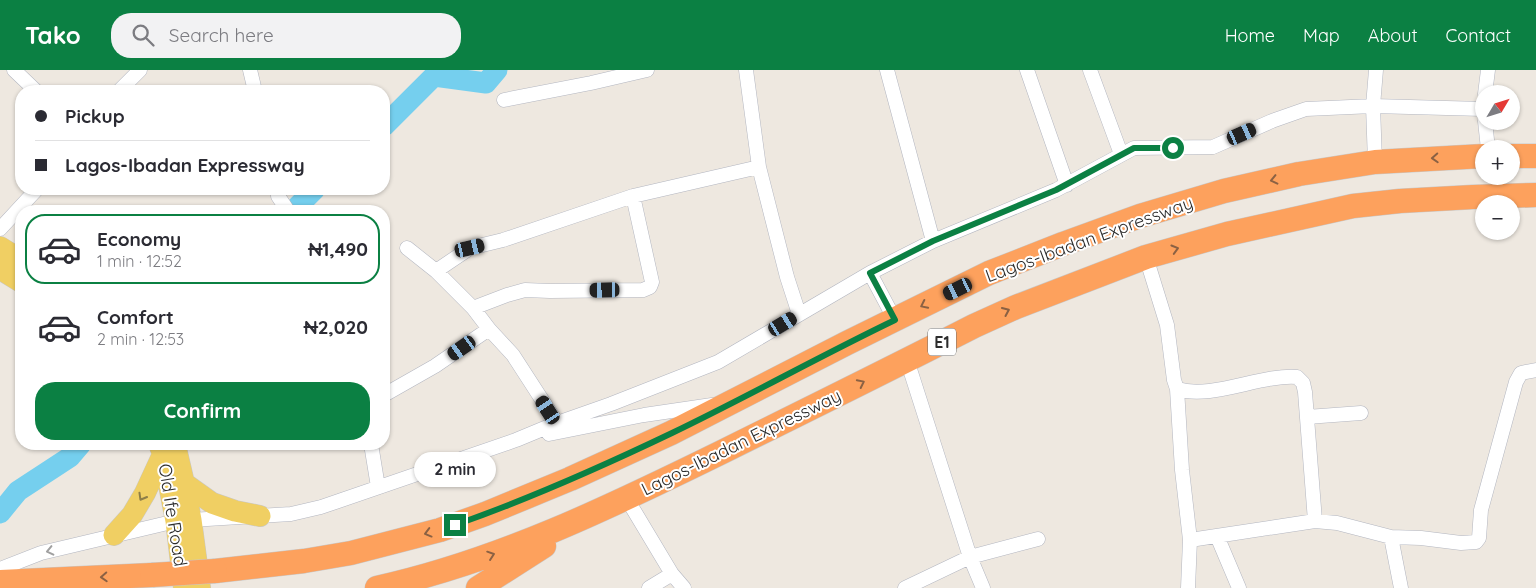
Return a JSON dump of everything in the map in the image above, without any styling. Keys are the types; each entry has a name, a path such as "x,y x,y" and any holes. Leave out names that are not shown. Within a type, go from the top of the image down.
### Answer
{"highway":[{"name":"Lagos-Ibadan Expressway","path":"0,582 152,575 207,580 351,553 440,530 485,514 570,479 672,433 989,273 1140,216 1224,191 1299,174 1375,162 1475,156"},
{"path":"1520,156 1536,156"},
{"name":"Lagos-Ibadan Expressway","path":"377,588 415,580 492,555 580,520 627,499 974,326 1016,307 1146,257 1227,234 1353,206 1473,197 1536,196"},
{"path":"478,588 546,545 580,520"}],"main road":[{"path":"0,248 15,257"},
{"path":"0,269 15,278"},
{"path":"114,535 132,515 145,492 164,450"},
{"name":"Old Ife Road","path":"166,450 184,520 207,580"},
{"name":"Old Ife Road","path":"167,450 184,483 184,588"},
{"path":"184,483 212,503 235,511 260,516"}],"street":[{"path":"14,70 30,85"},
{"path":"125,85 140,70"},
{"path":"250,70 254,85"},
{"path":"504,100 647,70"},
{"path":"746,70 760,167 787,277 799,314"},
{"path":"887,70 933,241"},
{"path":"1027,70 1067,185"},
{"path":"1090,70 1121,154"},
{"path":"1375,162 1373,106 1376,70"},
{"path":"1486,85 1488,70"},
{"path":"0,569 41,553 184,520 291,514 321,506 516,440 718,362 870,273 933,241 1067,185 1134,148 1213,147 1272,120 1306,109 1373,106 1475,109"},
{"path":"436,271 470,248 503,240 633,196 760,167"},
{"path":"22,205 31,195"},
{"path":"473,308 525,290 642,290 650,287 652,282 633,196"},
{"path":"0,229 15,213"},
{"path":"406,248 436,271 473,308 513,355 557,423"},
{"path":"1146,257 1167,326 1174,380 1177,389 1182,470 1190,540 1188,588"},
{"path":"870,273 895,320"},
{"path":"390,392 435,366 489,329"},
{"path":"907,360 970,556 983,588"},
{"path":"1190,540 1315,522 1337,523 1391,537 1421,538 1461,543 1476,542 1479,538 1481,510 1516,382 1521,373 1536,370"},
{"path":"1177,389 1188,392 1209,390 1280,378 1297,378 1303,383 1315,522"},
{"path":"516,440 644,415 732,402"},
{"path":"1307,417 1361,413"},
{"path":"372,450 378,487"},
{"path":"627,499 672,574 684,588"},
{"path":"1217,536 1239,588"},
{"path":"1391,537 1401,588"},
{"path":"905,588 970,556 1038,539"},
{"path":"649,588 672,574"}],"waterway":[{"path":"390,120 434,76 486,83 497,70"},
{"path":"299,205 309,195"},
{"path":"0,513 18,491 70,457 76,450"}],"route":[{"path":"455,525 570,479 672,433 895,320 870,273 933,241 1067,185 1134,148 1173,148"}]}
